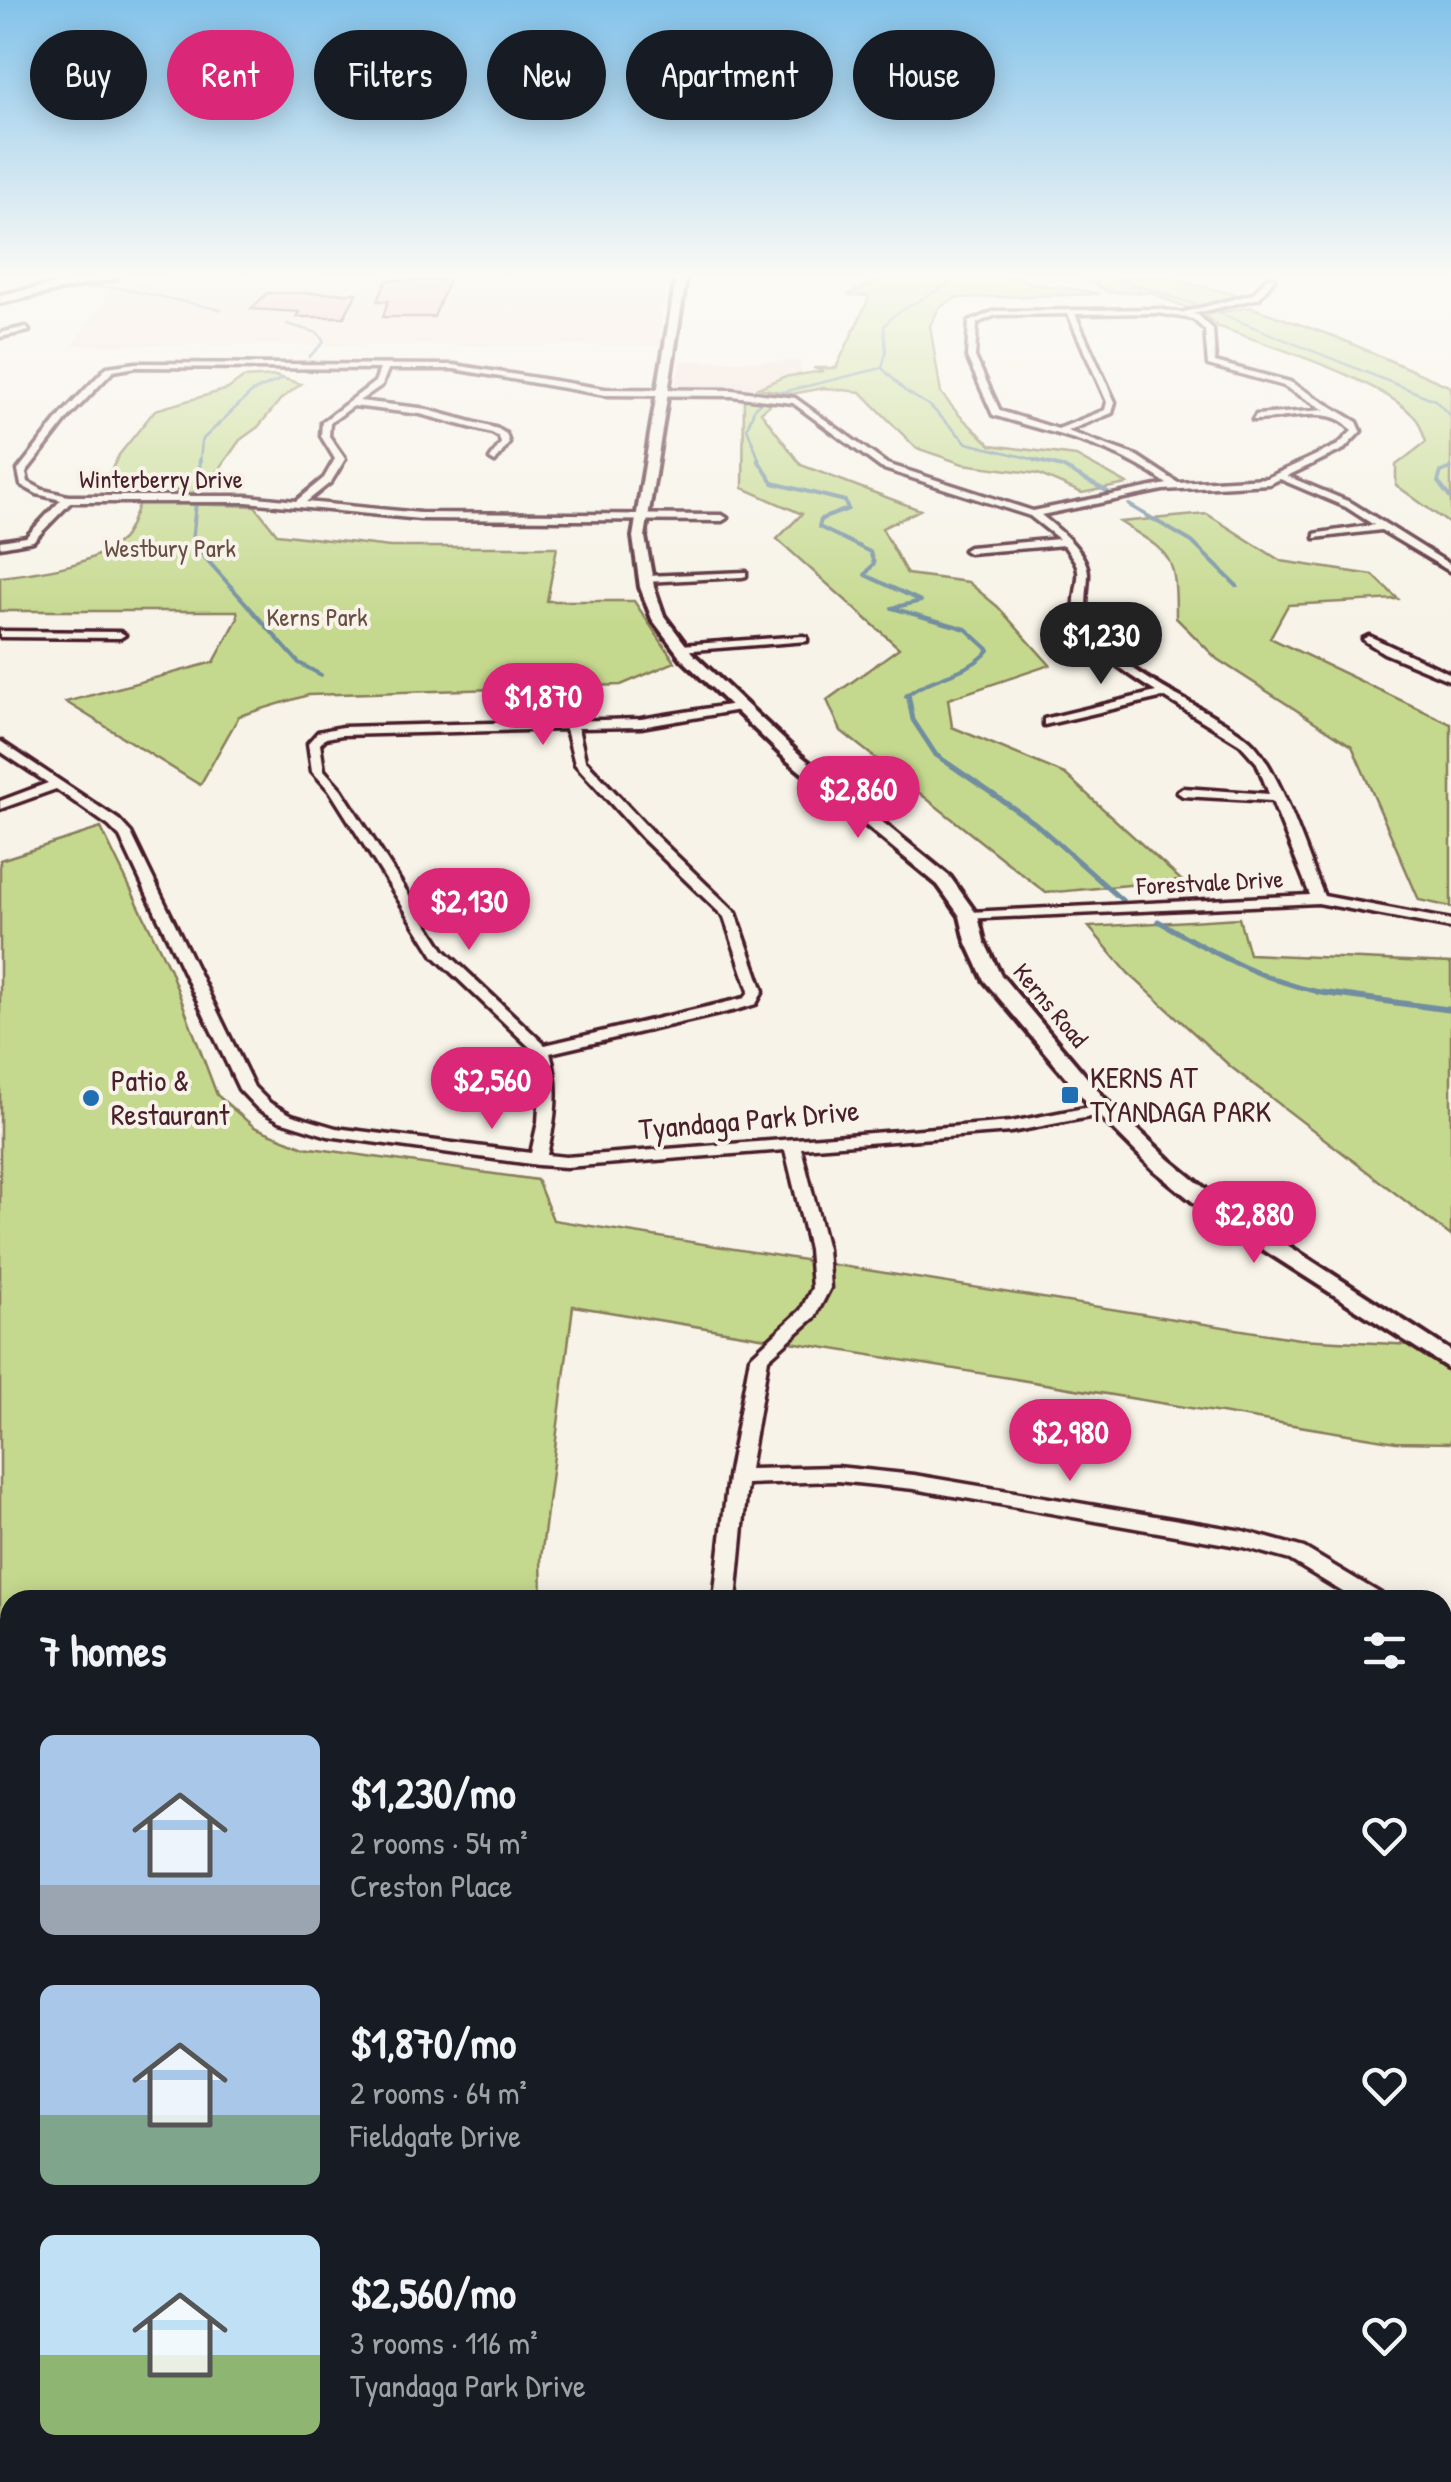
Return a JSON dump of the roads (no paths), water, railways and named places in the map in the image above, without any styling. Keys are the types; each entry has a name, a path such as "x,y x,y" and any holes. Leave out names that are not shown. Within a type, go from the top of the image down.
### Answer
{"street":[{"name":"Winterberry Drive","path":"86,394 21,472 24,483 68,499 300,502 420,516 722,518"},
{"path":"300,502 335,470 340,459 324,429 334,413 364,394"},
{"name":"Kerns Road","path":"662,394 640,537 645,579 657,616 682,648 832,793 944,881 969,916 974,941 991,976 1105,1110 1162,1166 1216,1208 1451,1362"},
{"name":"Winterberry Drive","path":"746,394 796,401 884,466 1033,514"},
{"path":"987,394 996,413 1127,451 1149,462 1176,486"},
{"path":"1059,431 1109,411 1107,394"},
{"path":"1033,514 1176,486 1240,485 1282,477 1355,436 1354,424 1303,394"},
{"path":"351,403 420,411 495,431 505,443 495,459"},
{"path":"1256,418 1334,412"},
{"path":"1282,477 1320,490 1451,568"},
{"path":"0,544 29,539 68,499"},
{"path":"1033,514 1067,542 1083,567 1080,604 1086,626 1119,661 1244,742 1263,762 1318,899"},
{"path":"1320,536 1385,526"},
{"path":"968,550 1067,542"},
{"path":"645,579 742,574"},
{"path":"0,634 120,635"},
{"path":"682,648 804,639"},
{"path":"1369,639 1451,678"},
{"path":"1048,722 1165,693"},
{"path":"538,1160 546,1122 548,1076 542,1050 439,952 335,789 318,771 314,742 322,735 342,731 641,724 741,707"},
{"path":"542,1050 731,1007 750,1001 756,990 731,916 579,762 570,726"},
{"name":"Tyandaga Park Drive","path":"0,745 114,823 126,836 246,1089 264,1106 286,1118 334,1133 538,1160 599,1160 1012,1128 1105,1110"},
{"path":"0,805 58,784"},
{"path":"1182,792 1278,798"},
{"name":"Forestvale Drive","path":"969,916 1318,899 1451,924"},
{"path":"725,1590 738,1476 759,1357 809,1314 821,1288 818,1249 792,1144"},
{"path":"738,1476 837,1474 914,1482 1243,1539 1297,1554 1356,1590"}],"waterway":[{"path":"200,462 202,440 250,394"},
{"path":"770,395 775,394"},
{"path":"910,394 930,406 967,443 1044,462"},
{"path":"1420,394 1435,400 1451,417"},
{"path":"760,462 747,428 755,407 766,398"},
{"path":"200,460 192,543 299,663 321,675"},
{"path":"758,460 773,483 845,501 848,509 821,519 819,527 870,552 874,563 865,575 921,601 892,608 966,629 989,650 971,664 908,695"},
{"path":"1034,460 1062,467 1108,492"},
{"path":"1451,468 1441,472 1438,482 1451,499"},
{"path":"1129,505 1192,542 1237,586"},
{"path":"908,695 913,720 936,755 1035,823 1123,901"},
{"path":"1158,921 1222,957 1266,976 1323,993"},
{"path":"1318,992 1323,993"},
{"path":"1323,993 1451,1010"},
{"path":"1323,993 1337,995"}],"place":[{"name":"KERNS AT TYANDAGA PARK","path":"1070,1095"},
{"name":"Patio & Restaurant","path":"91,1098"}],"park label":[{"name":"Westbury Park","path":"170,548"},
{"name":"Kerns Park","path":"317,617"}]}
